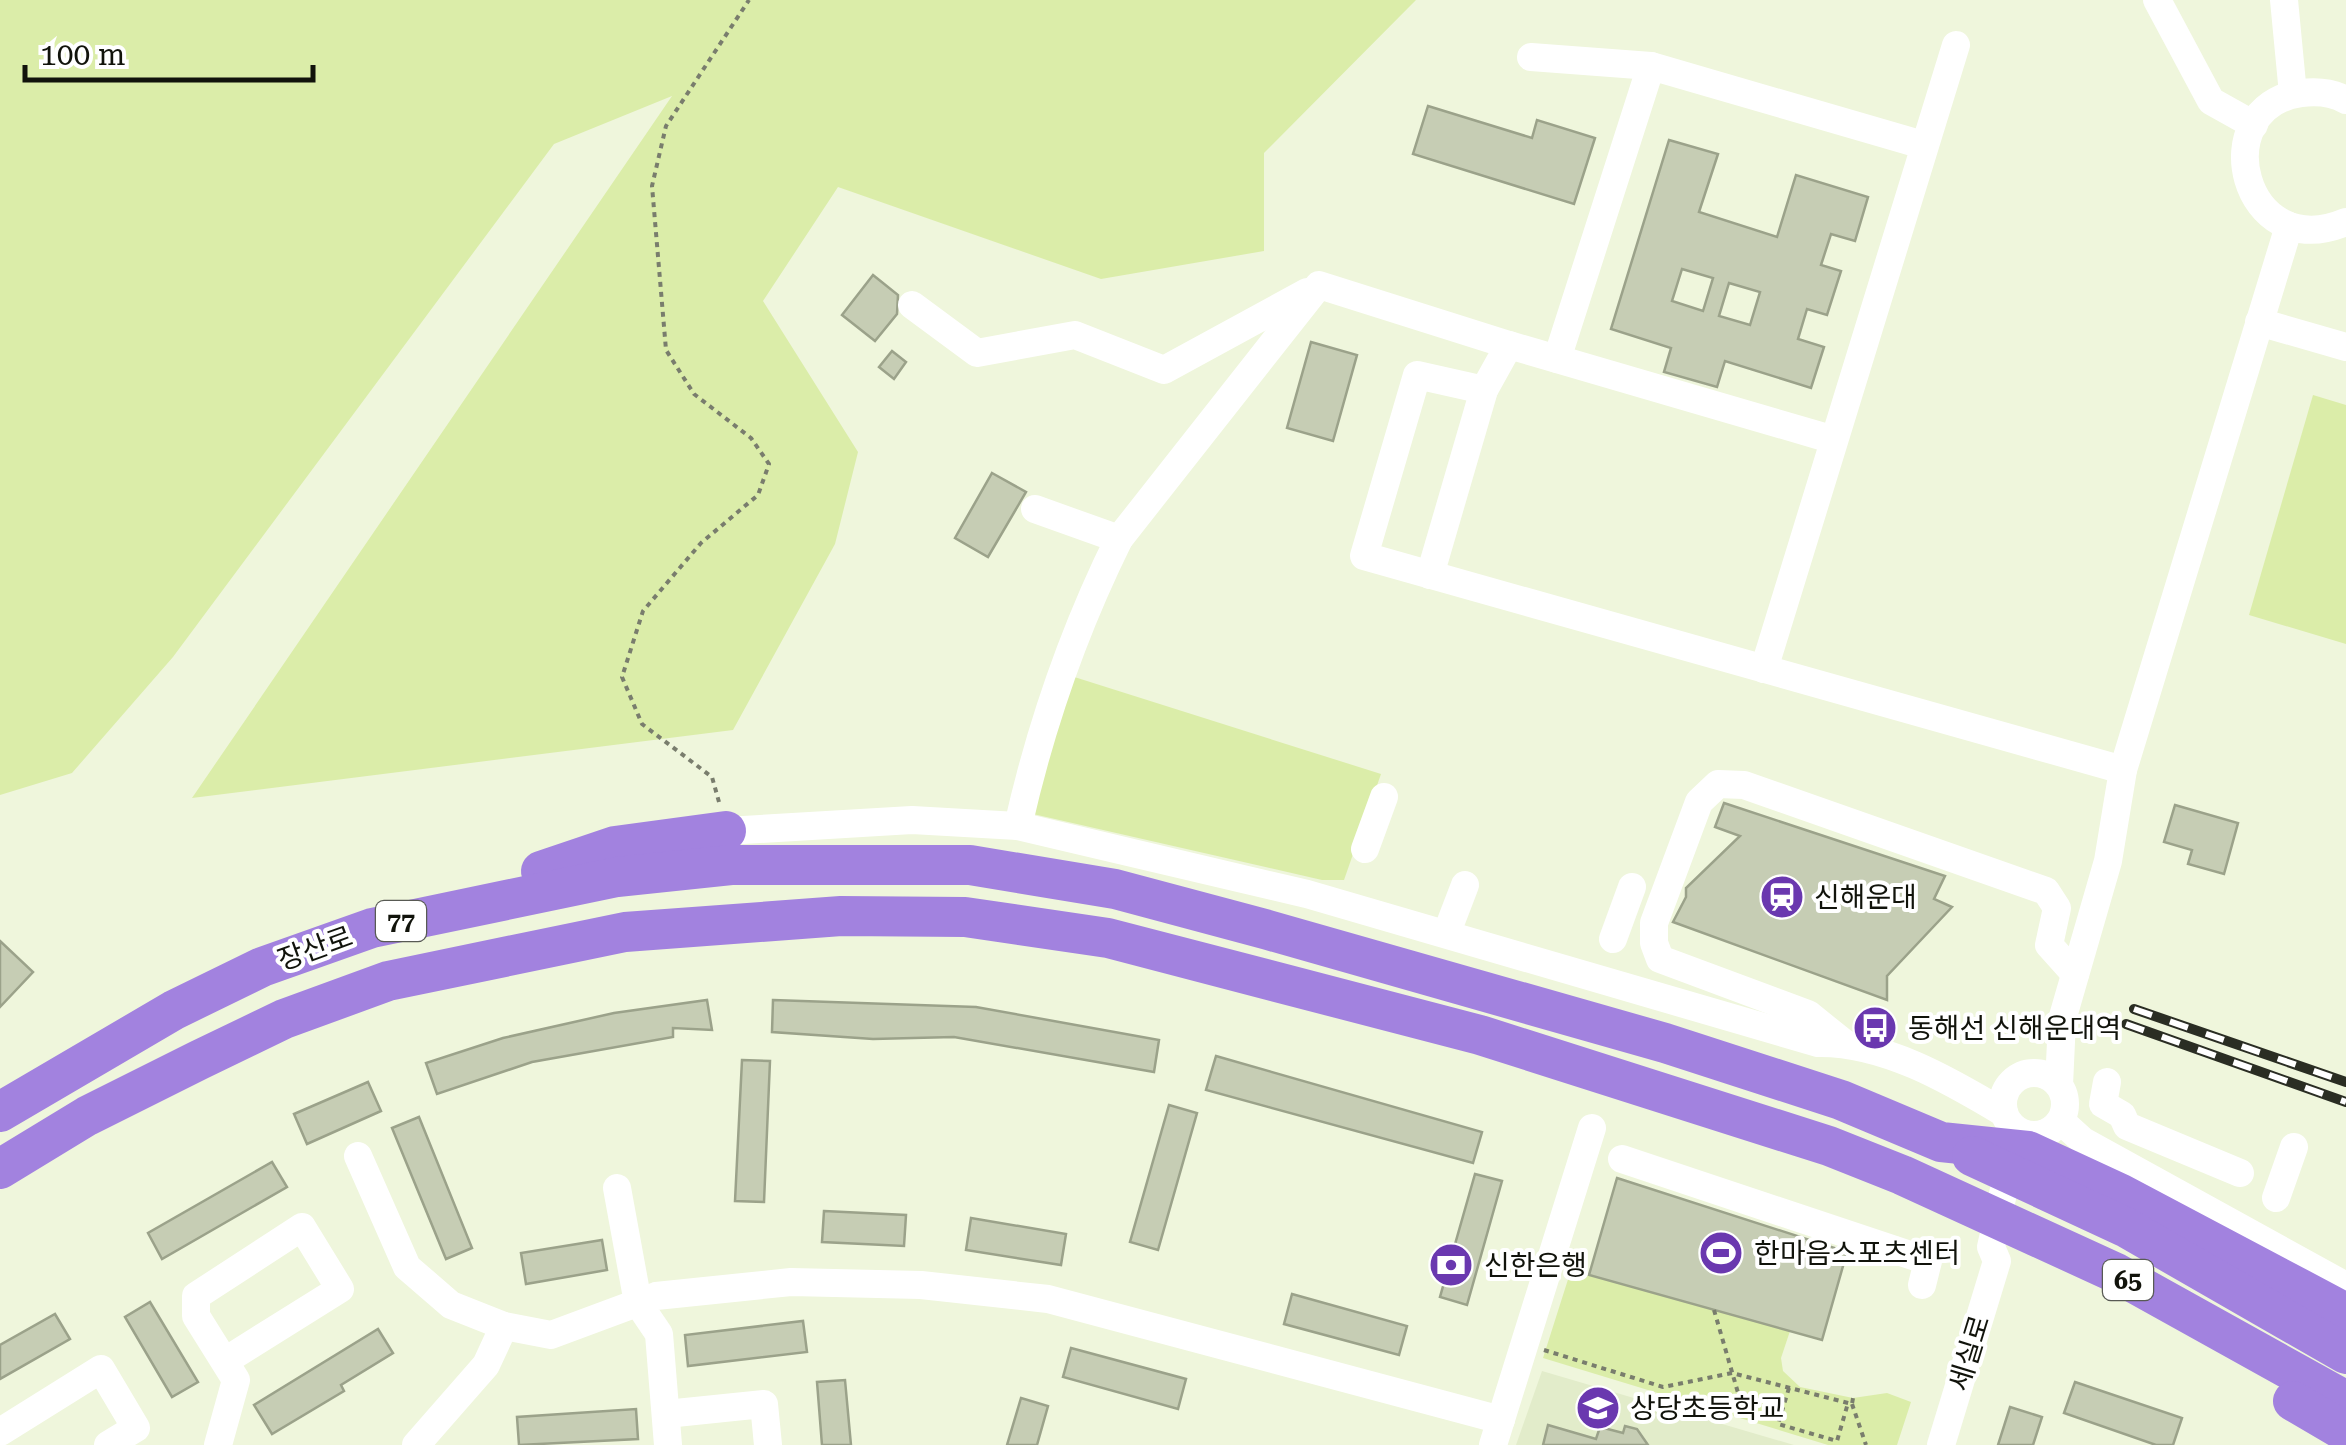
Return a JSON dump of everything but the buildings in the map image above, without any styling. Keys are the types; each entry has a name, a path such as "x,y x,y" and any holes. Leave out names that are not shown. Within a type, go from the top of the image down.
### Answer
{"highway":[{"path":"494,899 552,864 616,846 726,831"},
{"name":"장산로","path":"5,1096 262,968 372,928 494,899 636,874 731,865 970,865 1115,888 1665,1043 1841,1100 1942,1142"},
{"name":"장산로","path":"0,1169 87,1116 199,1060 284,1019 388,981 625,932 841,916 966,917 1108,938 1480,1035 1829,1146 1902,1175"},
{"path":"1942,1142 2028,1150 2121,1194 2346,1313"},
{"name":"65","path":"1942,1142 2125,1226 2346,1354"},
{"path":"1902,1175 1934,1208 2152,1317 2346,1432"},
{"name":"65","path":"1902,1175 2116,1273 2346,1401"}],"street":[{"path":"2157,0 2211,102 2254,124"},
{"path":"2284,0 2293,94"},
{"path":"1764,668 1831,439 1956,45"},
{"path":"1532,57 1651,66 1923,145"},
{"path":"1557,359 1651,66"},
{"path":"2346,100 2316,91 2293,94 2264,111 2246,143 2248,183 2257,201 2289,226 2310,230 2346,222"},
{"name":"세실로","path":"1941,1445 1997,1260 1991,1247 2030,1125 2066,1103 2059,1085 2062,1020 2108,861 2124,770 2289,226"},
{"path":"1018,826 1056,682 1081,616 1120,539 1319,286"},
{"path":"912,305 977,352 1074,335 1164,370 1319,286 1831,439"},
{"path":"2259,322 2346,348"},
{"path":"1430,575 1484,390 1509,345"},
{"path":"1484,390 1416,375 1364,556 2124,770"},
{"path":"1035,509 1120,539"},
{"path":"1844,1043 1808,1014 1660,958 1654,943 1654,923 1699,802 1718,784 1744,785 2046,890 2057,908 2049,945 2075,974"},
{"path":"1366,848 1384,797"},
{"path":"726,831 912,820 1018,826 1166,858 1446,932 1818,1043 1844,1043 1944,1077 2030,1125 2083,1141 2346,1286"},
{"path":"1446,932 1465,885"},
{"path":"1613,939 1632,887"},
{"name":"세실로","path":"2030,1125 2003,1096 2062,1020"},
{"path":"1944,1077 2020,1078 2044,1074 2059,1085"},
{"path":"2107,1082 2103,1104 2122,1115 2127,1126 2240,1172"},
{"path":"358,1156 406,1267 451,1305 504,1326 552,1335 656,1296 791,1282 921,1286 1048,1300 1497,1432 1592,1128"},
{"path":"2276,1198 2294,1147"},
{"path":"1622,1158 1928,1261 1922,1285"},
{"path":"617,1188 638,1302 659,1334 668,1445"},
{"path":"218,1445 236,1380 196,1316 196,1296 302,1226 340,1288 225,1362"},
{"path":"416,1445 486,1364 504,1326"},
{"path":"0,1432 101,1369 136,1428 108,1445"},
{"path":"666,1414 764,1404 768,1445"}],"path":[{"path":"726,831 712,777 642,724 622,676 644,611 701,543 758,495 770,464 751,438 694,394 666,350 652,186 666,126 749,0"},
{"path":"1714,1310 1742,1410"},
{"path":"1524,1344 1663,1387 1732,1373 1851,1402"},
{"path":"1788,1388 1778,1424 1837,1441 1851,1402"},
{"path":"1851,1402 1866,1445"}],"shaded area":[{"name":"상당초등학교","path":"1542,1371 1794,1445 1516,1445"}],"green space":[{"path":"0,0 1416,0 1264,153 1264,251 1101,279 838,187 763,301 858,452 835,544 733,730 192,798 672,96 554,144 173,657 72,773 0,795"},
{"path":"2313,395 2346,405 2346,644 2249,615"},
{"path":"1068,675 1381,774 1344,880 1322,880 1033,814"},
{"path":"1571,1270 1790,1331 1781,1358 1783,1371 1800,1387 1853,1398 1887,1393 1911,1402 1897,1445 1828,1445 1543,1358"}],"railway":[{"path":"2134,1009 2346,1082"},
{"path":"2126,1024 2346,1102"}],"place":[{"name":"신해운대","path":"1782,897"},
{"name":"동해선 신해운대역","path":"1875,1028"},
{"name":"한마음스포츠센터","path":"1721,1253"},
{"name":"신한은행","path":"1451,1265"},
{"name":"상당초등학교","path":"1598,1408"}]}
